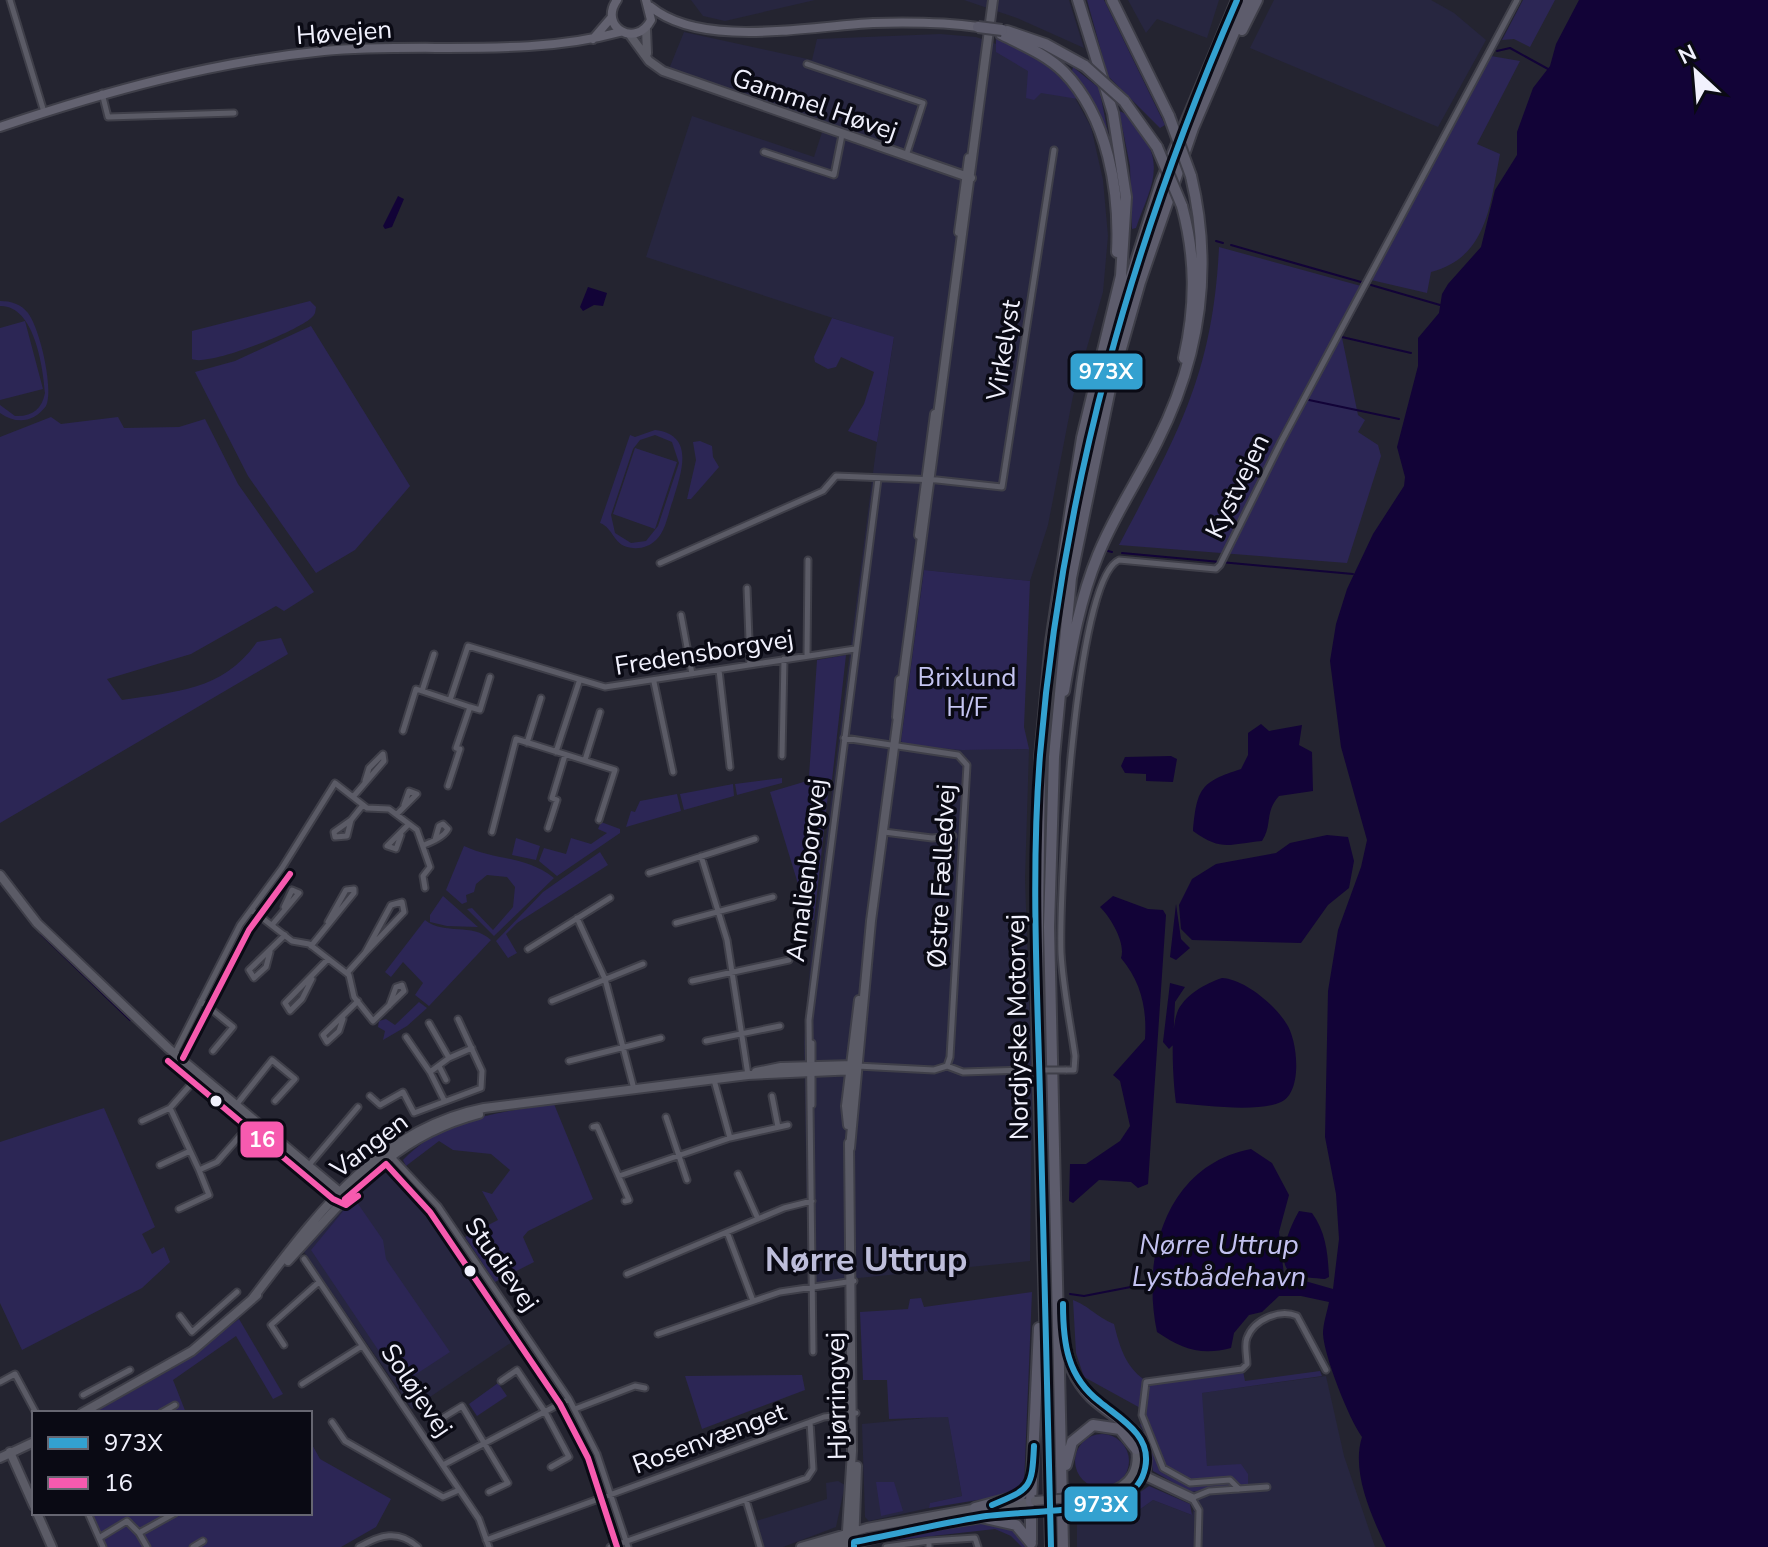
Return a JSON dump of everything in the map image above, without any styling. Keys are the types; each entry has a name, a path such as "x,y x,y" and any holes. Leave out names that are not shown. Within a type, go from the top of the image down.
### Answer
{"highway":[{"path":"1078,0 1113,113 1126,197 1121,276 1082,438"},
{"path":"1058,720 1079,610 1097,556 1179,396 1198,326 1204,266 1191,176 1169,116 1112,0"},
{"path":"1071,507 1115,327 1161,182 1234,0"},
{"path":"1058,720 1071,578 1111,384 1156,229 1193,128 1248,0"},
{"path":"1193,128 1257,0"},
{"path":"976,26 1045,44 1085,66 1124,101 1157,147 1182,206 1194,277 1191,320 1179,377 1125,500"},
{"path":"1002,32 1039,53 1069,78 1087,103 1110,164 1118,225 1117,259 1071,507"},
{"name":"Nordjyske Motorvej","path":"1051,1547 1036,922 1039,773 1051,642 1071,507"},
{"name":"Nordjyske Motorvej","path":"1058,720 1049,911 1066,1547"},
{"path":"1052,1105 1066,1354 1077,1380 1089,1395 1139,1434 1145,1450 1140,1475"},
{"path":"1032,1545 1040,1311 1038,1225 1041,1167"},
{"path":"1066,1547 1066,1463 1072,1442 1084,1429 1102,1424 1120,1429 1136,1449"},
{"path":"978,1512 1020,1496 1032,1480"},
{"path":"978,1512 1016,1525 1032,1545"}],"main road":[{"path":"591,40 611,18 617,0"},
{"path":"647,27 648,4 682,23 724,31 874,23 976,26"},
{"path":"611,18 625,33"},
{"name":"Høvejen","path":"0,127 102,93 212,66 326,51 564,45 647,27 682,23"}],"street":[{"path":"10,0 44,112"},
{"name":"Hjørringvej","path":"850,1539 854,1413 850,1148 846,1106 856,1068 856,1013 864,980 898,722 896,707 907,656 993,0"},
{"name":"Kystvejen","path":"947,1066 963,1072 1074,1070 1061,952 1067,797 1078,684 1100,588 1112,564 1119,560 1216,569 1221,563 1281,442 1517,0"},
{"path":"647,27 645,47 649,61"},
{"name":"Gammel Høvej","path":"625,33 649,61 678,78 968,178"},
{"path":"807,64 923,103 906,157"},
{"path":"102,93 108,117 234,113"},
{"path":"764,152 834,175 842,135"},
{"name":"Virkelyst","path":"928,480 1002,487 1054,150"},
{"path":"660,563 823,491 836,476 928,480"},
{"name":"Amalienborgvej","path":"813,1352 810,1008 878,479"},
{"path":"807,656 808,560"},
{"path":"747,588 750,665"},
{"path":"681,615 692,674"},
{"name":"Fredensborgvej","path":"450,700 468,646 579,682 605,687 654,682 855,649"},
{"path":"422,691 434,654"},
{"path":"782,756 784,659"},
{"path":"719,670 730,767"},
{"path":"403,731 416,689 480,710 490,677"},
{"path":"556,752 579,682"},
{"path":"654,682 673,772"},
{"path":"527,743 541,698"},
{"path":"448,786 460,749 456,748 470,707"},
{"path":"585,761 600,712"},
{"path":"844,738 895,746"},
{"path":"492,832 516,739 615,770 599,820"},
{"name":"Østre Fælledvej","path":"895,746 958,755 967,765 947,1066"},
{"path":"353,797 365,781 369,768 383,754 384,761 365,781"},
{"path":"548,828 557,800 552,798 565,755"},
{"path":"174,1053 252,910 335,783 363,805 372,810 389,809 417,830 430,867 423,876 425,888"},
{"path":"351,820 363,805"},
{"path":"396,814 404,805"},
{"path":"401,835 409,824"},
{"path":"884,832 932,838 953,836"},
{"path":"649,873 755,839"},
{"path":"424,845 435,840"},
{"path":"701,856 720,911 734,972 748,1075"},
{"path":"0,875 37,923 174,1053 342,1193"},
{"path":"311,946 347,888 354,889 354,893 328,922"},
{"path":"676,923 773,897"},
{"path":"528,949 610,898"},
{"path":"347,973 404,912 402,902 391,905 365,953"},
{"path":"272,925 284,907"},
{"path":"252,910 285,935 311,946 347,973 358,1001 373,1021 389,1006"},
{"path":"577,918 605,979 634,1089"},
{"path":"270,952 266,967 254,978 248,971 285,935"},
{"path":"312,979 302,999 290,1011 285,1003 312,979 328,959"},
{"path":"692,981 789,960"},
{"path":"552,1001 643,964"},
{"path":"201,1001 233,1027 213,1051"},
{"path":"343,1019 339,1031 327,1042 323,1035 343,1019 358,1001"},
{"path":"370,1096 380,1105 403,1092 414,1113 481,1088 483,1083 472,1048 458,1019"},
{"path":"429,1023 449,1058"},
{"path":"706,1041 780,1026"},
{"path":"406,1037 430,1072 444,1100"},
{"path":"569,1061 661,1038"},
{"path":"430,1072 440,1068 449,1058 472,1048"},
{"path":"236,1105 272,1060 295,1079 275,1101"},
{"path":"856,1068 934,1070 947,1066"},
{"path":"440,1068 446,1080"},
{"name":"Vangen","path":"86,1411 192,1351 230,1321 342,1193 388,1152 429,1125 507,1106 634,1089 811,1069 856,1068"},
{"path":"142,1121 170,1108 200,1074"},
{"path":"714,1079 730,1138"},
{"path":"772,1096 778,1127"},
{"path":"460,1097 466,1114"},
{"path":"309,1165 358,1107"},
{"path":"170,1108 209,1195 179,1209"},
{"path":"666,1117 687,1180"},
{"path":"199,1170 217,1162 254,1120"},
{"path":"619,1176 730,1138 788,1125"},
{"path":"593,1127 597,1126 619,1176 629,1200 625,1201"},
{"path":"160,1165 190,1151"},
{"name":"Studievej","path":"388,1152 438,1206 569,1399 597,1454 627,1544"},
{"path":"738,1174 758,1219"},
{"path":"627,1274 758,1219 812,1201"},
{"path":"727,1232 753,1301"},
{"name":"Soløjevej","path":"304,1259 479,1519 488,1544"},
{"path":"658,1334 753,1301 812,1286 852,1281"},
{"path":"284,1345 271,1325 319,1282"},
{"path":"180,1316 192,1332 237,1292"},
{"path":"220,1310 230,1321"},
{"path":"1239,1489 1230,1480 1190,1483 1163,1468 1142,1415 1143,1386 1151,1380 1242,1369 1247,1364 1246,1342 1250,1332 1262,1320 1285,1313 1297,1316 1326,1370"},
{"path":"302,1384 362,1345"},
{"path":"83,1395 130,1370"},
{"path":"501,1381 517,1370 545,1412 569,1457 551,1467"},
{"path":"0,1382 15,1374 35,1411"},
{"path":"115,1378 122,1391"},
{"path":"575,1409 635,1386 645,1388"},
{"path":"443,1465 569,1399"},
{"path":"164,1411 175,1405"},
{"path":"444,1417 462,1406 486,1442 508,1483 489,1492"},
{"name":"Rosenvænget","path":"488,1544 611,1494 810,1422 854,1413"},
{"path":"332,1422 345,1441 443,1497 459,1490"},
{"path":"610,1547 627,1544 811,1474 810,1422"},
{"path":"0,1458 32,1440"},
{"path":"1136,1449 1140,1475"},
{"path":"13,1451 32,1501"},
{"path":"1140,1475 1192,1498 1199,1510 1198,1547"},
{"path":"820,1547 930,1515 1082,1501 1117,1490 1140,1475"},
{"path":"1192,1498 1206,1491 1267,1487"},
{"path":"746,1500 760,1547"},
{"path":"801,1547 978,1512"},
{"path":"38,1515 52,1547"},
{"path":"89,1515 103,1547"},
{"path":"139,1533 171,1515"},
{"path":"99,1538 127,1521 147,1547"},
{"path":"359,1547 389,1535 405,1537 418,1547"},
{"path":"886,1547 975,1538 978,1547"},
{"path":"835,1547 850,1539"},
{"path":"193,1547 203,1541"}],"shaded area":[{"path":"691,0 815,0 725,21 703,16"},
{"path":"964,0 1069,0 1084,48 1017,18"},
{"path":"1128,0 1219,0 1207,38 1157,19 1146,33"},
{"path":"1274,0 1431,0 1454,13 1486,40 1438,127 1250,48"},
{"path":"684,32 812,60 817,39 940,34 976,37 1005,47 1074,96 1091,127 1103,180 1108,236 1103,292 1073,396 1048,525 1030,581 924,570 901,741 962,750 1029,749 1025,879 1032,1087 1030,1261 808,1283 804,1043 811,955 877,442 894,338 646,257 692,116 814,157 825,123 669,69"},
{"path":"392,1169 518,1338 412,1409 304,1252 340,1208 364,1187"},
{"path":"1326,1376 1344,1456 1375,1547 1077,1547 1077,1519 1139,1510 1153,1500 1192,1515 1197,1498 1248,1484 1207,1466 1201,1393"},
{"path":"948,1416 962,1496 931,1503 929,1508 869,1521 865,1517 862,1424"},
{"path":"838,1481 845,1485 836,1527 783,1547 763,1547 756,1521 827,1499 826,1483"}],"green space":[{"path":"1087,0 1104,0 1165,125 1160,128 1108,76"},
{"path":"1523,0 1555,0 1530,47 1514,39 1502,40"},
{"path":"996,39 1042,62 1078,99 1041,93 1034,100 1026,98 1028,71 996,52"},
{"path":"1491,56 1520,61 1477,144 1500,154 1489,209 1475,241 1450,265 1431,272 1427,293 1371,280"},
{"path":"1073,67 1099,88 1112,153 1095,107 1071,74"},
{"path":"1119,111 1134,122 1153,157 1150,190 1136,228 1132,229 1130,166"},
{"path":"1219,247 1361,286 1340,328 1358,415 1365,420 1358,432 1378,445 1381,456 1347,563 1119,545 1175,436 1200,369 1209,332"},
{"path":"0,301 16,304 28,313 44,359 48,387 46,406 36,416 25,420 6,417 0,413 0,405 15,416 35,411 41,403 45,393 39,353 29,326 21,315 12,308 0,306"},
{"path":"310,301 316,307 314,315 289,331 216,358 192,359 192,331"},
{"path":"832,318 894,337 877,442 848,431 864,404 874,372 841,357 836,367 828,369 815,362 814,357"},
{"path":"25,321 43,389 0,400 0,328"},
{"path":"311,326 410,486 355,550 316,573 248,476 195,372 235,361"},
{"path":"51,417 61,424 118,417 124,428 179,427 205,419 238,484 314,592 284,611 276,606 191,654 107,679 122,700 180,691 213,680 243,658 257,642 281,638 288,654 0,823 0,437"},
{"path":"655,430 668,433 681,447 682,457 682,467 662,532 651,544 636,548 621,544 600,523 630,435 635,437","holes":["655,435 672,442 679,463 658,526 646,541 631,543 615,533 611,515 633,449 640,440"]},
{"path":"700,441 712,446 713,457 719,467 691,499 687,499 696,460 693,442"},
{"path":"635,448 677,462 655,529 613,514"},
{"name":"Brixlund H/F","path":"924,570 1030,581 1024,727 1029,749 962,750 906,745 901,741"},
{"path":"846,655 832,780 809,776 817,660"},
{"path":"782,778 782,783 737,795 735,784"},
{"path":"807,781 829,785 814,920 809,920 770,792"},
{"path":"733,784 734,796 684,810 680,794"},
{"path":"677,794 681,811 626,827 631,811 635,812 640,801"},
{"path":"601,822 620,829 620,833 557,876 539,861 544,848 566,854 571,838 591,844 607,833 598,829"},
{"path":"516,838 540,846 536,860 512,855"},
{"path":"464,846 532,865 554,878 494,936 467,909 472,908 493,930 513,907 515,887 507,877 487,875 476,884 474,892 466,895 467,902 462,904 446,890"},
{"path":"600,852 608,865 517,923 506,934 517,953 508,958 496,941 543,892"},
{"path":"443,896 478,927 430,922 430,915"},
{"path":"425,920 441,927 475,932 491,940 429,1006 415,995 423,983 403,962 391,977 385,972"},
{"path":"419,1002 427,1008 407,1026 383,1040 385,1031 378,1027 379,1021 386,1019 395,1025"},
{"path":"554,1104 593,1199 528,1231 523,1237 534,1262 495,1282 465,1237 498,1220 482,1191 492,1194 510,1170 491,1154 453,1150 439,1141 406,1166 403,1160 419,1146 454,1126 493,1114"},
{"path":"104,1108 155,1227 142,1234 152,1254 164,1247 170,1262 142,1288 22,1350 0,1303 0,1142"},
{"path":"354,1198 383,1240 386,1259 450,1352 401,1384 311,1250"},
{"path":"1032,1292 1024,1485 1014,1494 929,1508 930,1503 962,1496 948,1417 889,1419 887,1380 863,1380 860,1312 908,1309 910,1299 921,1298 924,1307"},
{"path":"1073,1300 1114,1324 1129,1364 1148,1382 1243,1371 1245,1381 1320,1371 1322,1376 1202,1393 1207,1466 1241,1464 1248,1474 1248,1484 1190,1492 1153,1471 1148,1439 1140,1425 1145,1418 1144,1410 1084,1377 1076,1353"},
{"path":"239,1319 283,1394 273,1399 236,1336 173,1380 185,1411 97,1411 172,1369"},
{"path":"802,1375 805,1390 702,1429 685,1376"},
{"path":"498,1383 507,1396 477,1416 469,1404"},
{"path":"1102,1434 1121,1442 1129,1461 1121,1480 1102,1488 1083,1480 1075,1461 1083,1442"},
{"path":"312,1445 320,1459 391,1499 376,1527 341,1547 106,1547 92,1515 312,1515"},
{"path":"876,1482 894,1482 903,1511 881,1516"},
{"path":"1149,1486 1190,1504 1192,1515 1153,1500 1139,1510 1079,1516 1079,1511 1120,1506"},
{"path":"995,1522 1014,1527 1029,1547 1022,1547 1011,1536 995,1529 897,1540 899,1535"}],"water":[{"name":"Nørre Uttrup Lystbådehavn","path":"1579,0 1768,0 1768,1547 1386,1547 1361,1478 1359,1450 1362,1437 1338,1387 1324,1344 1323,1330 1329,1302 1301,1296 1279,1296 1262,1312 1249,1315 1234,1333 1231,1348 1201,1351 1183,1347 1157,1332 1153,1274 1157,1245 1166,1218 1180,1194 1198,1174 1222,1158 1251,1149 1272,1163 1289,1195 1279,1232 1284,1275 1333,1289 1339,1239 1336,1194 1325,1137 1328,991 1338,930 1361,867 1367,840 1341,747 1330,661 1336,624 1347,589 1373,534 1404,486 1405,477 1397,447 1418,366 1418,338 1439,313 1442,294 1448,284 1481,247 1495,190 1517,155 1517,132 1533,88 1550,66 1556,44"},
{"path":"398,196 404,199 392,227 385,229 383,226"},
{"path":"588,287 607,293 603,306 594,305 583,311 580,307"},
{"path":"1261,724 1269,731 1302,725 1299,745 1312,752 1313,791 1279,796 1274,802 1262,841 1226,845 1211,842 1193,831 1199,796 1209,783 1241,769 1248,755 1248,733"},
{"path":"1171,756 1177,759 1173,782 1146,781 1146,774 1125,773 1121,766 1125,757"},
{"path":"1327,835 1348,837 1354,861 1349,888 1328,905 1301,943 1192,940 1181,929 1179,905 1192,879 1216,864 1276,853 1290,843"},
{"path":"1113,896 1148,909 1163,910 1166,915 1148,1184 1138,1188 1131,1182 1099,1180 1073,1203 1069,1201 1070,1164 1086,1164 1120,1141 1130,1126 1120,1081 1113,1075 1145,1039 1144,1006 1138,986 1121,958 1116,931 1100,907"},
{"path":"1176,904 1181,939 1190,948 1176,960 1170,957"},
{"path":"1222,978 1240,983 1258,994 1281,1016 1290,1031 1295,1053 1295,1077 1293,1088 1281,1102 1244,1108 1176,1103 1173,1044 1177,1013 1184,1001 1196,991"},
{"path":"1170,983 1185,987 1175,1002 1173,1045 1169,1049 1163,1042"},
{"path":"1299,1211 1312,1213 1320,1228 1328,1260 1329,1277 1325,1279 1292,1273 1284,1261 1286,1243"}],"waterway":[{"path":"1497,51 1510,48 1548,69"},
{"path":"1216,241 1223,243"},
{"path":"1231,245 1361,282"},
{"path":"1371,285 1440,305"},
{"path":"1342,337 1411,353"},
{"path":"1309,400 1399,419"},
{"path":"1108,551 1112,552"},
{"path":"1122,553 1353,574"},
{"path":"41,934 130,1020"},
{"path":"120,996 137,1013"},
{"name":"Nørre Uttrup Lystbådehavn","path":"1070,1294 1084,1296 1141,1285"}],"transit line":[{"name":"973X","path":"1051,1547 1035,882 1037,797 1050,656 1065,559 1107,369 1165,184 1237,0"},
{"name":"16","path":"183,1058 249,930 290,874"},
{"name":"16","path":"168,1061 333,1199 346,1205 358,1196"},
{"name":"16","path":"345,1199 386,1164 430,1212 560,1404 588,1458 617,1547"},
{"name":"973X","path":"854,1547 854,1542 980,1517 1094,1506 1111,1502 1132,1491 1145,1468 1145,1450 1129,1425 1080,1382 1066,1346 1063,1304"},
{"name":"973X","path":"992,1505 1015,1495 1027,1485 1032,1471 1034,1446"}],"district":[{"name":"Nørre Uttrup","path":"866,1259"}]}
